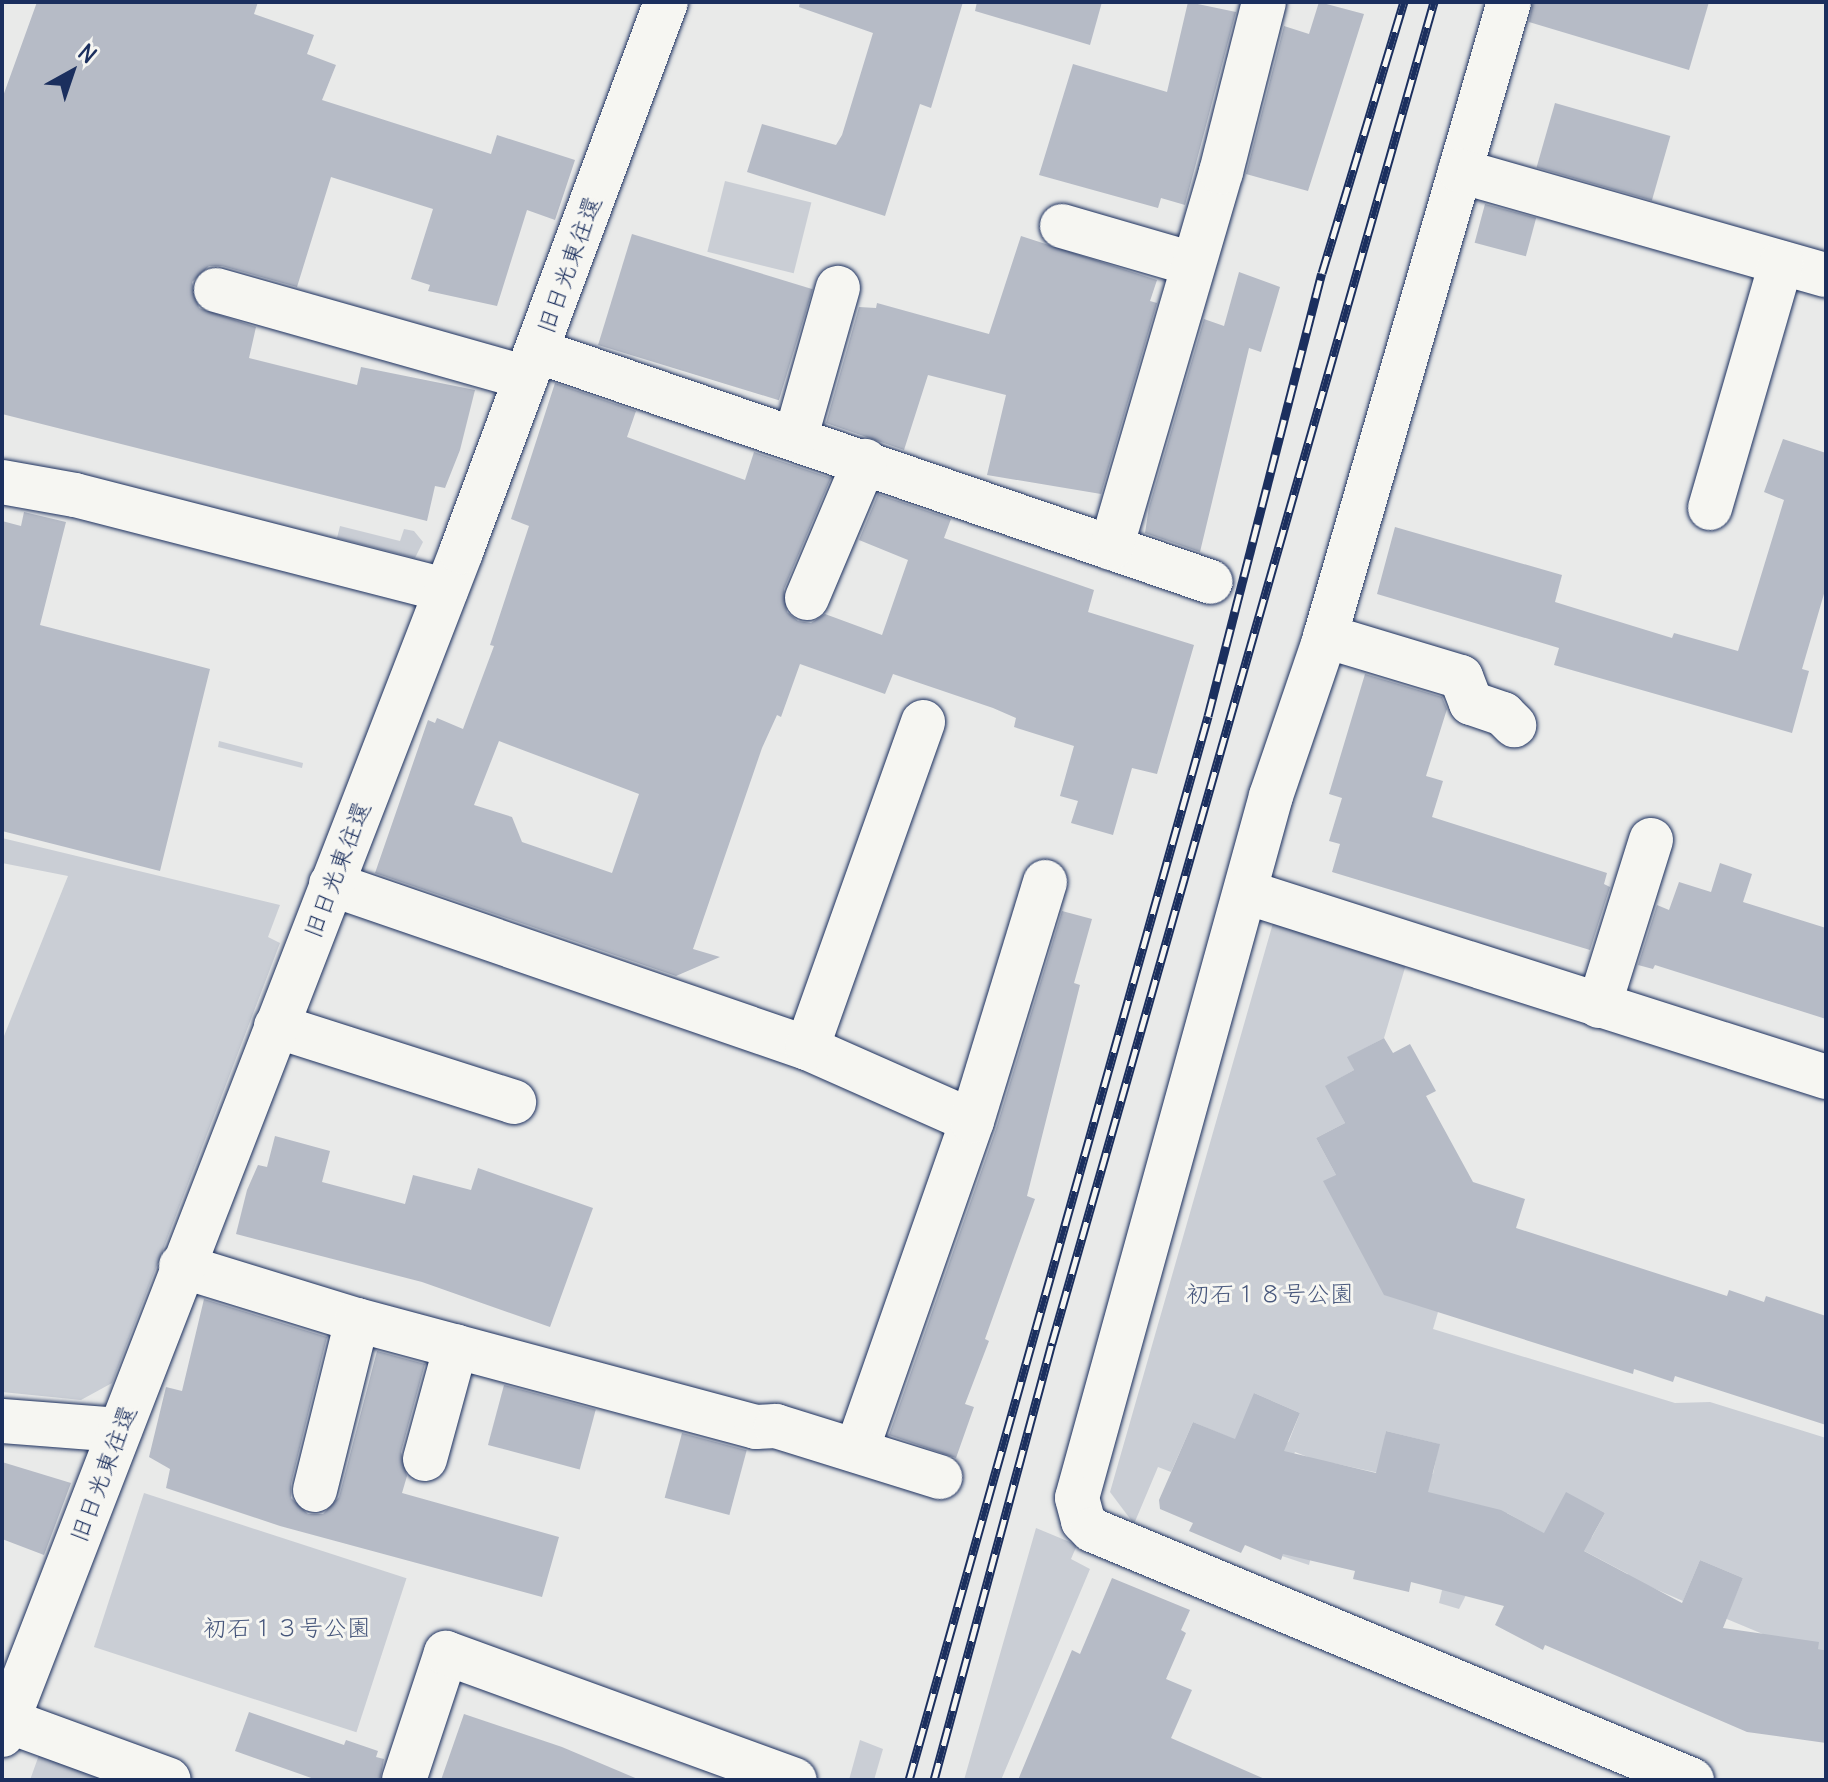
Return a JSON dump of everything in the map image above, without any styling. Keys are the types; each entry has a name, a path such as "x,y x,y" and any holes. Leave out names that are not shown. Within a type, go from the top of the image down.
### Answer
{"street":[{"name":"旧日光東往還","path":"8,1709 120,1430 181,1266 446,590 666,2"},
{"path":"1111,548 1264,2"},
{"path":"1509,2 1325,636 1271,796 1077,1498 1083,1521 1092,1530 1692,1780"},
{"path":"1460,171 1826,275"},
{"path":"1062,226 1193,264"},
{"path":"1710,508 1781,263"},
{"path":"796,436 838,288"},
{"path":"216,290 531,365 796,436 1211,582"},
{"path":"807,598 865,461"},
{"path":"2,482 75,495 446,590"},
{"path":"1325,636 1461,677 1471,703 1503,714 1514,725"},
{"path":"807,1048 923,722"},
{"path":"1619,1020 1651,840"},
{"path":"857,1450 972,1121 1045,882"},
{"path":"331,884 807,1048 972,1121"},
{"path":"1246,892 1522,992 1619,1020 1737,1060 1826,1077"},
{"path":"276,1026 514,1102"},
{"path":"181,1266 357,1320 857,1450 940,1477"},
{"path":"315,1490 357,1320"},
{"path":"425,1459 456,1346"},
{"path":"2,1421 120,1430"},
{"path":"404,1780 446,1653 795,1780"},
{"path":"8,1709 169,1780"}],"green space":[{"path":"725,181 811,203 794,273 707,252"},
{"path":"340,526 400,541 404,529 414,531 423,542 415,558 337,538"},
{"path":"219,741 303,763 302,768 218,747"},
{"path":"2,838 280,905 268,937 280,943 112,1383 81,1400 2,1392 2,1041 68,876 2,863"},
{"name":"初石１８号公園","path":"1273,923 1407,961 1384,1038 1348,1057 1354,1070 1326,1086 1345,1123 1316,1138 1336,1175 1438,1312 1433,1329 1675,1403 1710,1402 1826,1438 1826,1650 1818,1649 1779,1736 1749,1727 1770,1637 1710,1612 1732,1604 1743,1578 1700,1560 1683,1601 1646,1585 1617,1595 1628,1574 1573,1545 1592,1537 1605,1513 1583,1502 1549,1536 1507,1513 1459,1609 1439,1603 1449,1560 1408,1487 1413,1468 1433,1474 1439,1444 1386,1431 1379,1473 1333,1463 1309,1565 1282,1556 1313,1459 1295,1452 1290,1463 1274,1456 1289,1441 1300,1413 1254,1393 1250,1446 1193,1422 1171,1472 1158,1467 1134,1524 1110,1492"},
{"name":"初石１３号公園","path":"144,1493 406,1578 356,1732 94,1647"},
{"path":"1036,1528 1077,1545 1071,1559 1090,1569 1001,1780 964,1780"},
{"path":"860,1740 883,1749 874,1780 849,1780"},
{"path":"39,1755 110,1780 30,1780"}],"building":[{"path":"37,2 258,2 254,14 314,35 307,54 336,65 322,100 491,154 497,135 575,160 555,220 527,210 497,306 428,291 430,285 411,279 433,209 331,177 297,287 222,266 209,266 192,282 199,308 256,327 249,358 357,385 361,367 475,390 460,450 445,488 435,486 427,521 2,414 2,99"},
{"path":"800,2 963,2 931,108 920,104 885,216 747,172 762,124 836,145 842,135 873,33 799,7"},
{"path":"977,2 1102,2 1090,45 975,11"},
{"path":"1188,2 1236,12 1185,205 1161,198 1158,208 1039,175 1073,64 1167,92"},
{"path":"1319,2 1364,14 1308,191 1246,174 1284,26 1309,34"},
{"path":"1533,2 1709,2 1689,70 1529,22"},
{"path":"1555,103 1670,136 1652,200 1537,167"},
{"path":"1485,204 1536,218 1526,256 1475,243"},
{"path":"632,234 813,289 779,400 598,345"},
{"path":"1021,236 1157,280 1150,301 1157,303 1101,494 987,475 1006,395 928,375 904,450 826,423 859,307 876,308 877,303 989,334"},
{"path":"1239,272 1280,287 1261,352 1249,348 1200,552 1145,533 1149,507 1204,319 1224,326"},
{"path":"555,383 636,411 627,437 745,480 754,452 831,478 784,589 787,612 798,621 811,623 825,614 882,635 908,560 859,540 878,494 951,519 944,538 1094,590 1088,612 1194,645 1157,774 1132,768 1113,835 1071,823 1078,801 1060,796 1074,746 1014,727 1016,718 993,708 893,674 885,694 800,664 781,717 777,715 762,748 693,949 720,957 676,976 375,873 428,720 435,723 437,718 463,729 494,646 490,645 529,526 511,519","holes":["499,741 639,794 612,873 522,842 512,817 474,805"]},
{"path":"1783,439 1826,453 1826,587 1802,669 1809,671 1792,733 1554,665 1559,648 1377,594 1395,527 1562,575 1555,602 1672,638 1674,633 1738,651 1784,500 1764,492"},
{"path":"24,512 66,522 40,625 210,669 160,871 2,831 2,521 21,526"},
{"path":"1365,674 1442,697 1447,709 1426,776 1443,781 1432,817 1607,873 1604,884 1610,887 1590,950 1332,872 1340,844 1329,841 1342,798 1329,794"},
{"path":"1720,863 1752,874 1743,902 1826,928 1826,1019 1655,965 1653,969 1638,965 1657,905 1669,910 1679,882 1711,892"},
{"path":"1062,911 1092,919 1074,983 1080,985 1027,1196 1035,1199 965,1404 974,1407 956,1458 889,1435 996,1129"},
{"path":"1384,1038 1393,1053 1410,1044 1436,1091 1426,1096 1473,1182 1525,1199 1516,1228 1727,1296 1729,1290 1764,1302 1766,1296 1826,1316 1826,1425 1675,1376 1673,1382 1634,1369 1633,1374 1384,1295 1323,1181 1336,1175 1316,1138 1345,1123 1325,1086 1354,1070 1347,1057"},
{"path":"275,1136 330,1151 322,1182 405,1204 413,1175 471,1190 478,1168 593,1208 550,1327 422,1282 236,1234 247,1190 258,1165 267,1167"},
{"path":"204,1299 327,1337 291,1484 291,1498 308,1514 323,1514 339,1497 377,1351 425,1364 401,1452 407,1476 402,1493 559,1537 542,1597 280,1526 166,1488 170,1469 149,1457 166,1387 182,1391"},
{"path":"504,1385 596,1410 580,1469 488,1445"},
{"path":"1254,1393 1300,1413 1284,1451 1376,1473 1386,1431 1440,1444 1428,1492 1501,1510 1544,1533 1566,1492 1605,1513 1584,1551 1682,1603 1700,1560 1743,1578 1723,1628 1819,1642 1818,1649 1826,1650 1826,1743 1747,1732 1545,1645 1543,1650 1495,1625 1504,1606 1411,1582 1409,1592 1353,1579 1355,1571 1283,1554 1281,1560 1245,1545 1241,1553 1189,1531 1193,1523 1160,1509 1159,1500 1193,1422 1235,1439"},
{"path":"682,1433 747,1450 729,1515 665,1498"},
{"path":"2,1462 71,1483 44,1555 2,1539"},
{"path":"1112,1578 1190,1610 1181,1630 1186,1633 1166,1679 1192,1690 1171,1738 1267,1780 1018,1780 1072,1650 1080,1654"},
{"path":"249,1712 344,1745 346,1740 378,1751 376,1757 384,1759 380,1780 317,1780 235,1751"},
{"path":"464,1714 562,1747 640,1780 441,1780"}],"railway":[{"path":"909,1780 1208,716 1322,273 1404,2"},
{"path":"934,1780 1052,1343 1434,2"}]}
